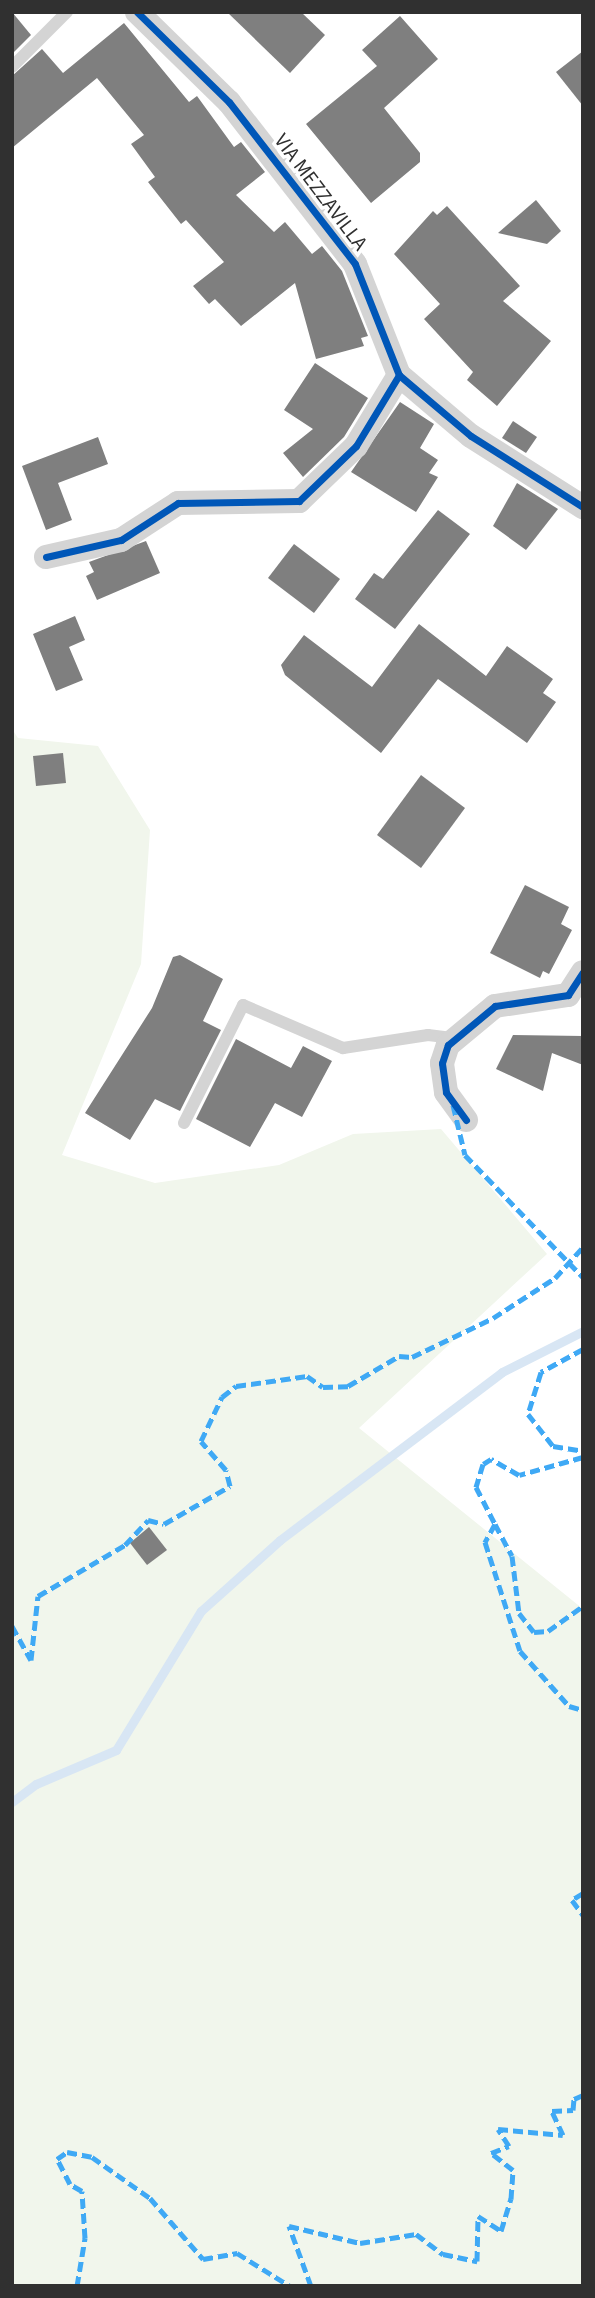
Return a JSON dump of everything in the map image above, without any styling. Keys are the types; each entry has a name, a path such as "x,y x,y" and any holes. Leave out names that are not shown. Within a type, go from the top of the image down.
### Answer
{"street":[{"name":"VIA MEZZAVILLA","path":"137,12 229,102 355,264 399,375 471,436 583,507"},
{"path":"46,557 121,540 178,503 299,501 356,446 399,375"},
{"path":"466,1120 443,1078 444,1052 454,1038 505,1001 568,995 583,972"}],"lane":[{"path":"12,67 66,12"},
{"path":"184,1123 243,1005 343,1048 428,1035 454,1038"}],"shaded area":[{"path":"12,729 18,738 98,746 150,830 141,964 62,1155 155,1183 279,1165 353,1134 441,1129 547,1254 359,1428 583,1609 583,2286 12,2286"}],"building":[{"path":"12,12 31,35 12,54"},
{"path":"227,12 301,12 325,35 290,73"},
{"path":"400,16 438,59 384,108 420,153 420,162 371,203 306,124 377,66 362,50"},
{"path":"124,23 189,102 197,96 234,147 241,142 265,172 236,195 274,232 285,222 312,254 322,246 342,271 368,336 361,338 364,346 316,359 295,283 241,326 215,299 209,304 193,286 224,262 186,220 181,224 148,182 155,177 131,144 144,135 97,78 12,148 12,76 42,49 63,73"},
{"path":"583,51 583,106 556,72"},
{"path":"536,200 561,231 547,244 498,233"},
{"path":"447,206 520,286 503,301 551,341 497,406 467,380 473,372 424,319 440,304 394,254 433,211 437,215"},
{"path":"315,363 368,398 344,437 303,477 283,453 313,429 284,410"},
{"path":"400,402 434,424 420,448 438,460 429,473 438,477 416,512 351,472"},
{"path":"513,421 537,437 526,453 502,438"},
{"path":"98,437 108,464 58,483 72,520 46,530 22,466"},
{"path":"517,483 558,509 526,550 493,526"},
{"path":"438,510 470,534 395,629 355,599 374,573 383,579"},
{"path":"146,541 160,573 97,600 86,576 94,572 89,562"},
{"path":"294,544 340,579 314,613 268,578"},
{"path":"75,616 85,640 69,647 83,680 56,691 33,634"},
{"path":"419,624 486,676 507,646 553,679 543,693 556,702 527,743 438,679 381,753 285,675 281,665 304,635 372,687"},
{"path":"63,753 66,783 36,786 33,756"},
{"path":"421,775 465,808 421,868 377,835"},
{"path":"525,885 569,907 561,924 572,930 549,974 543,971 540,978 490,953"},
{"path":"180,955 223,979 203,1021 221,1030 180,1111 155,1099 130,1140 85,1113 152,1008 173,957"},
{"path":"513,1035 583,1036 583,1065 552,1053 543,1091 496,1069"},
{"path":"236,1039 291,1068 303,1046 332,1061 302,1117 275,1103 250,1147 196,1119"},
{"path":"149,1527 167,1550 147,1565 130,1543"}],"waterway":[{"path":"12,1802 36,1784 116,1750 201,1611 280,1540 502,1372 583,1331"}],"marked path":[{"path":"453,1105 465,1155 583,1277"},
{"path":"12,1626 31,1660 38,1596 125,1545 148,1520 164,1524 230,1486 226,1470 201,1441 222,1397 236,1386 307,1376 323,1387 348,1386 399,1356 412,1357 493,1318 555,1278 583,1247"},
{"path":"583,1349 541,1372 528,1414 553,1446 583,1451"},
{"path":"583,1457 519,1475 491,1459 483,1464 476,1487 495,1524 485,1542 520,1651 569,1706 583,1710"},
{"path":"495,1524 512,1556 519,1613 534,1632 548,1631 583,1606"},
{"path":"583,1893 572,1900 583,1915"},
{"path":"311,2286 289,2226 360,2243 416,2234 443,2254 477,2261 478,2216 501,2231 511,2199 513,2170 491,2153 509,2146 498,2129 563,2135 552,2111 573,2110 574,2099 583,2095"},
{"path":"77,2286 85,2238 82,2191 70,2184 57,2159 67,2152 92,2157 150,2198 203,2259 237,2253 290,2286"}],"cycle path":[{"path":"137,12 229,102 355,264 399,375 471,436 583,507"},
{"path":"46,557 121,540 178,503 299,501 356,446 399,375"},
{"path":"466,1120 446,1092 442,1063 448,1045 495,1006 568,995 583,972"}]}
